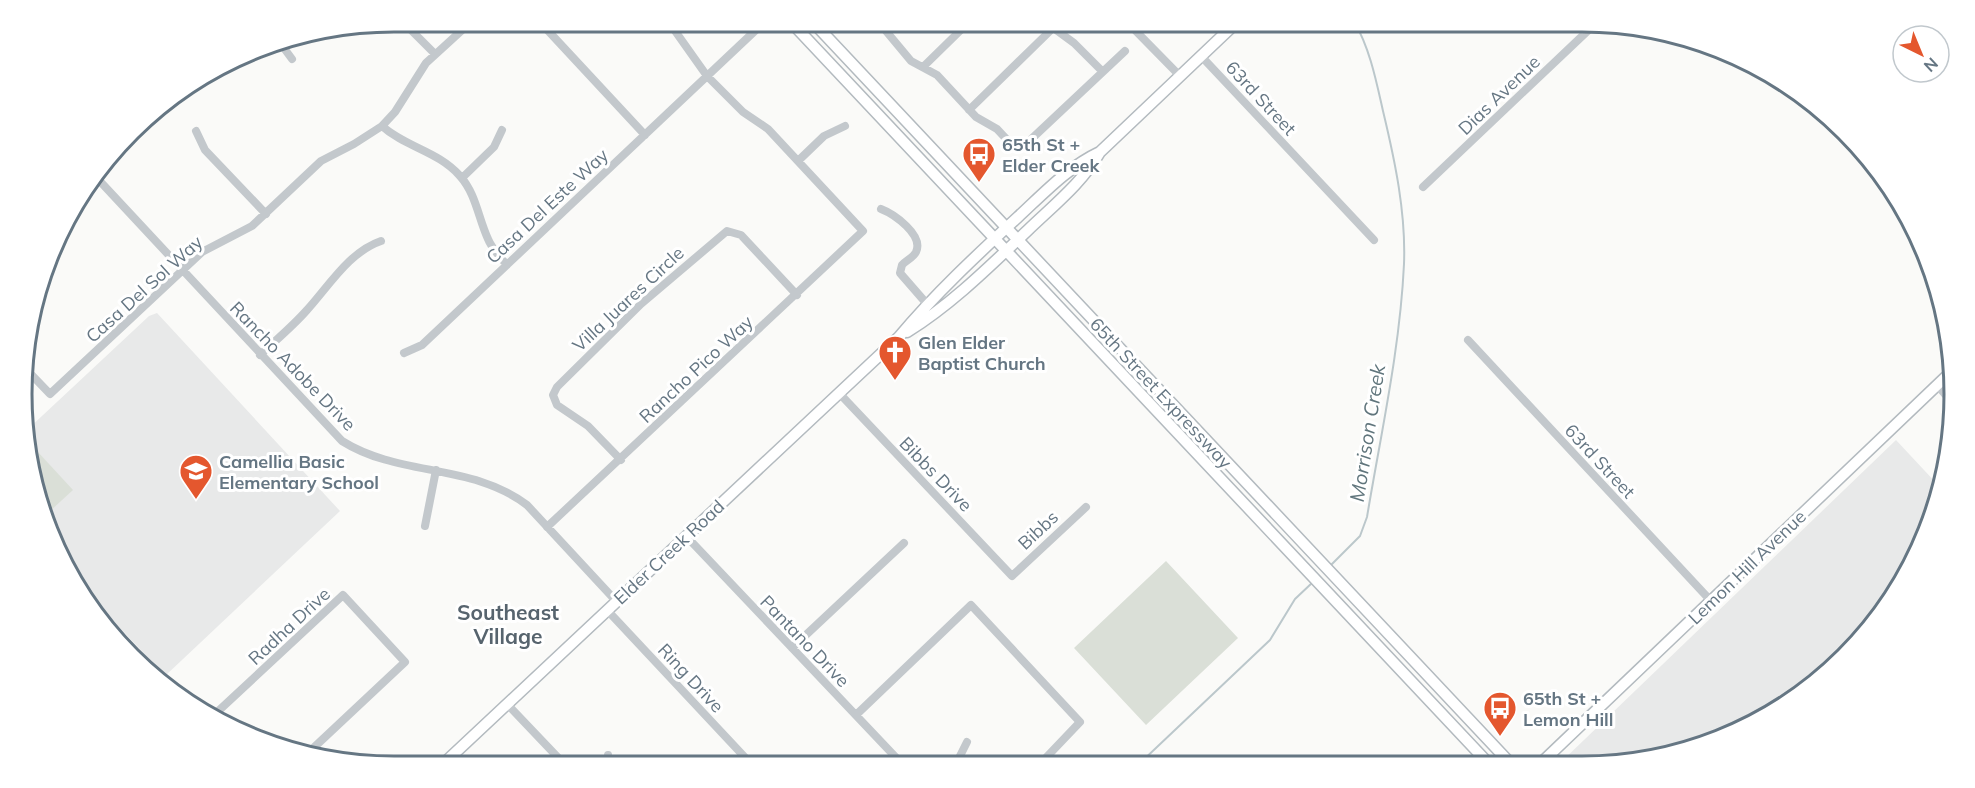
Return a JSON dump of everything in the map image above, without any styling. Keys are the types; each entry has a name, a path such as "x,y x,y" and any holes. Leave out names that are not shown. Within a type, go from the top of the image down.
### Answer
{"main road":[{"name":"65th Street Expressway","path":"800,32 1481,756"},
{"name":"65th Street Expressway","path":"822,32 1503,756"},
{"name":"Elder Creek Road","path":"900,337 936,314 1017,240 1088,173 1100,152 1226,32"},
{"name":"Elder Creek Road","path":"452,756 900,337 927,304 994,239 1076,163 1100,152"},
{"name":"Lemon Hill Avenue","path":"1548,756 1943,379"}],"street":[{"path":"413,32 435,54"},
{"name":"Casa Del Sol Way","path":"32,375 50,394 202,252 241,233 266,214 321,161 382,126 395,112 417,74 460,32"},
{"path":"549,32 645,135"},
{"path":"676,32 707,76 743,112 768,129 798,160 824,136 845,126"},
{"name":"Casa Del Este Way","path":"404,353 422,345 754,32"},
{"path":"887,32 912,61 937,75 983,123 997,129 1011,144 1018,146 1025,145 1125,51"},
{"path":"923,67 959,32"},
{"path":"969,110 1049,32"},
{"path":"1059,32 1074,43 1102,71"},
{"path":"1137,32 1180,76"},
{"name":"Dias Avenue","path":"1423,187 1587,32"},
{"path":"284,49 292,59"},
{"name":"63rd Street","path":"1201,56 1374,240"},
{"path":"382,126 398,138 441,159 462,178 478,208 489,241 507,265"},
{"path":"462,178 494,147 502,130"},
{"path":"196,131 205,150 266,214"},
{"name":"Rancho Pico Way","path":"548,527 863,231 798,160"},
{"name":"Rancho Adobe Drive","path":"100,182 342,441 377,458 476,478 501,488 527,505 616,602"},
{"path":"881,209 893,213 915,237 918,249 914,256 902,265 900,273 927,304"},
{"name":"Villa Juares Circle","path":"621,460 588,426 557,405 553,395 556,387 641,304 727,231 741,235 797,295"},
{"path":"260,355 301,316 331,281 363,250 381,242"},
{"name":"63rd Street","path":"1468,340 1712,601"},
{"path":"1936,385 1944,394"},
{"name":"Bibbs Drive","path":"839,393 1012,576"},
{"path":"425,526 436,470"},
{"name":"Bibbs","path":"1012,576 1086,507"},
{"name":"Pantano Drive","path":"686,537 894,756"},
{"path":"792,648 904,543"},
{"name":"Radha Drive","path":"218,711 343,595 405,662 314,748"},
{"path":"856,716 972,605 1080,722 1048,756"},
{"name":"Ring Drive","path":"607,610 744,756"},
{"path":"507,704 557,756"},
{"path":"960,756 967,742"}],"shaded area":[{"name":"Camellia Basic Elementary School","path":"157,313 340,511 165,676 102,609 80,575 59,533 51,510 72,490 36,450 33,425 149,316"},
{"path":"1896,440 1933,480 1916,533 1895,575 1869,615 1854,633 1802,682 1762,708 1698,737 1652,750 1605,756 1567,756"},
{"path":"36,450 73,490 51,510"},
{"path":"1166,561 1238,638 1146,725 1074,648"}],"waterway":[{"name":"Morrison Creek","path":"1330,566 1360,536 1367,517 1394,359 1404,264 1401,206 1392,149 1372,65 1359,32"},
{"name":"Morrison Creek","path":"1148,756 1270,640 1295,599 1313,582"}],"place":[{"name":"65th St + Elder Creek","path":"979,183"},
{"name":"Glen Elder Baptist Church","path":"895,381"},
{"name":"Camellia Basic Elementary School","path":"196,500"},
{"name":"65th St + Lemon Hill","path":"1500,737"}],"district":[{"name":"Southeast Village","path":"508,624"}]}
